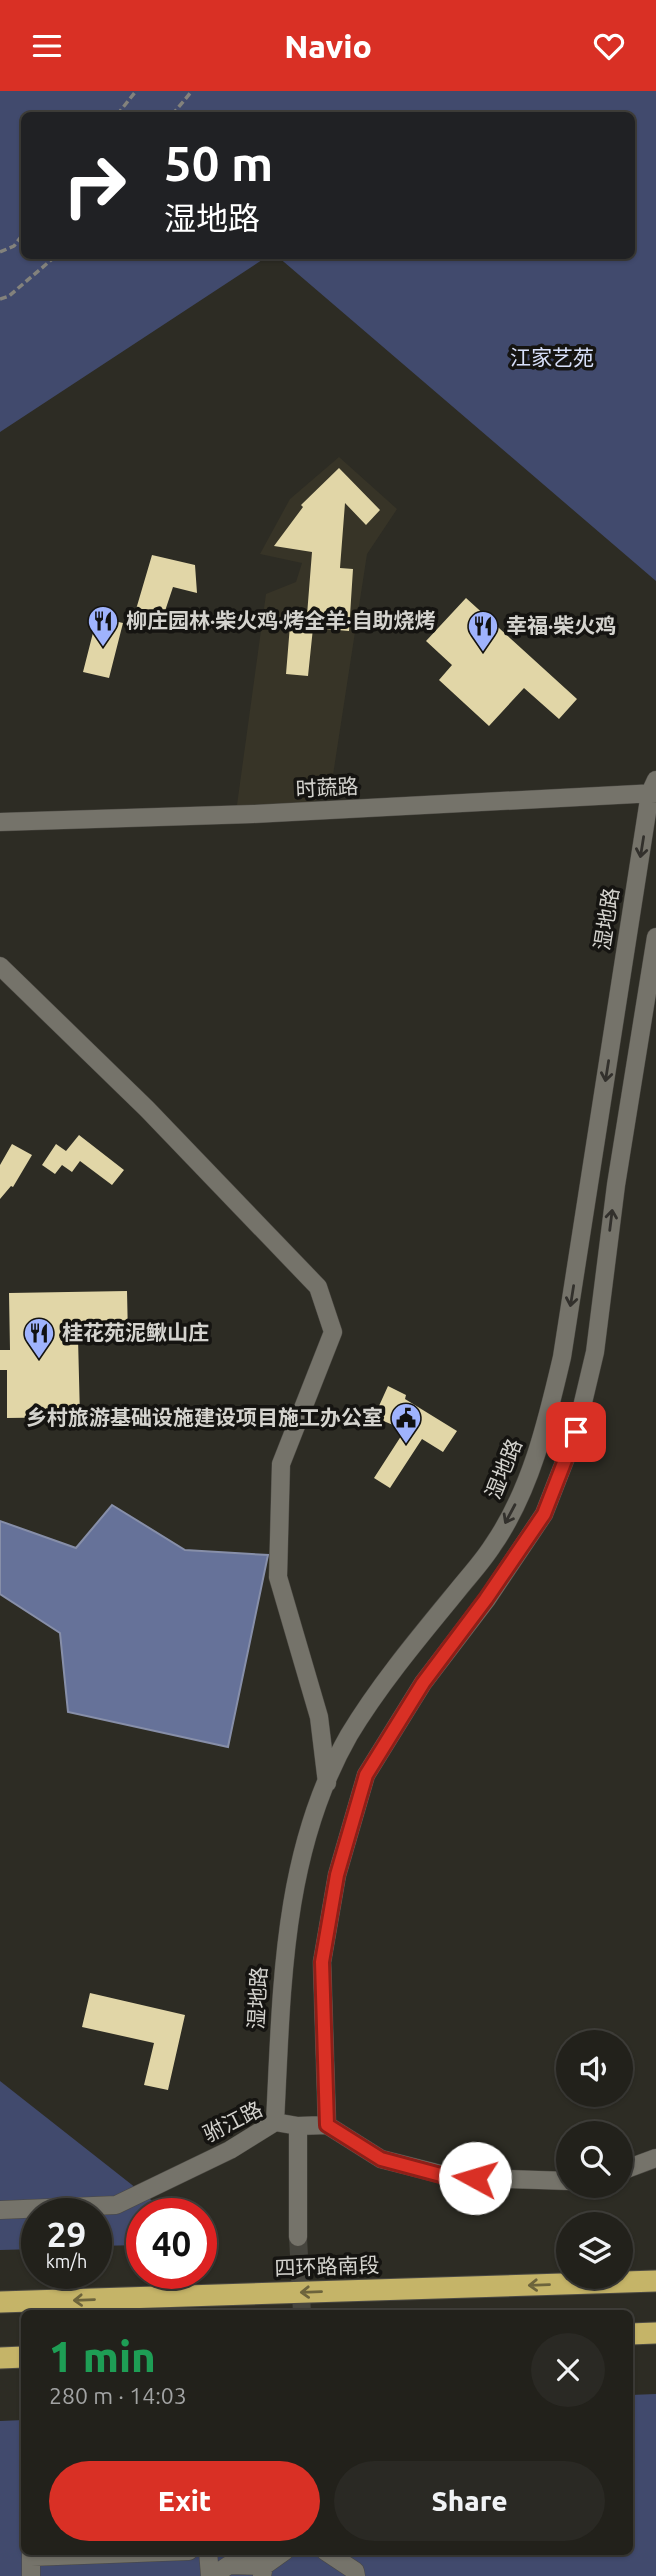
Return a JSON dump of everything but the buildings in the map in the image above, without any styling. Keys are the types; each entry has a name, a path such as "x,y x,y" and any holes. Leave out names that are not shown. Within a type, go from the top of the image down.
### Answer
{"highway":[{"name":"四环路南段","path":"0,2302 656,2281"},
{"path":"633,2334 656,2333"},
{"path":"0,2358 21,2357"}],"street":[{"name":"时蔬路","path":"0,822 267,813 654,789"},
{"name":"湿地路","path":"275,2122 283,1956 293,1890 319,1799 349,1735 408,1651 494,1544 524,1488 546,1424 562,1357 654,789"},
{"path":"556,2181 452,2178 381,2159 327,2125 322,1962 337,1875 366,1775 423,1683 486,1599 544,1514 576,1432 595,1352 616,1185 656,937"},
{"path":"0,966 147,1109 318,1287 333,1332 281,1464 278,1577 319,1717 327,1783"},
{"name":"驸江路","path":"0,2210 116,2205 230,2150 275,2122 298,2126 327,2125"},
{"path":"298,2126 298,2237"},
{"path":"633,2167 656,2158"},
{"path":"31,2555 31,2576"},
{"path":"208,2555 211,2576 229,2565 263,2571 281,2555"},
{"path":"331,2555 355,2571 355,2576"}],"path":[{"path":"119,112 136,91"},
{"path":"174,112 192,91"},
{"path":"0,252 14,246 21,237"},
{"path":"0,299 9,296 52,259"}],"shaded area":[{"path":"339,457 397,509 367,554 331,788 306,808 237,805 266,594 296,582 302,563 260,554 290,499"},
{"path":"112,1505 185,1550 268,1555 228,1747 68,1712 60,1633 0,1594 0,1521 76,1548"}],"green space":[{"name":"江家艺苑","path":"0,91 656,91 656,581 280,259 635,259 635,112 21,112 21,259 263,259 0,432"},
{"path":"0,2081 149,2198 126,2198 126,2245 112,2246 112,2198 21,2198 21,2249 0,2250"},
{"path":"656,2394 656,2576 0,2576 0,2421 21,2420 21,2555 633,2555 633,2395"}],"tunnel":[{"path":"298,2237 302,2310"}],"place":[{"name":"柳庄园林·柴火鸡·烤全羊·自助烧烤","path":"103,648"},
{"name":"幸福·柴火鸡","path":"483,653"},
{"name":"桂花苑泥鳅山庄","path":"39,1360"},
{"name":"乡村旅游基础设施建设项目施工办公室","path":"406,1445"}],"route":[{"path":"475,2178 452,2178 381,2159 327,2125 322,1962 337,1875 366,1775 423,1683 486,1599 544,1514 576,1432"}]}
